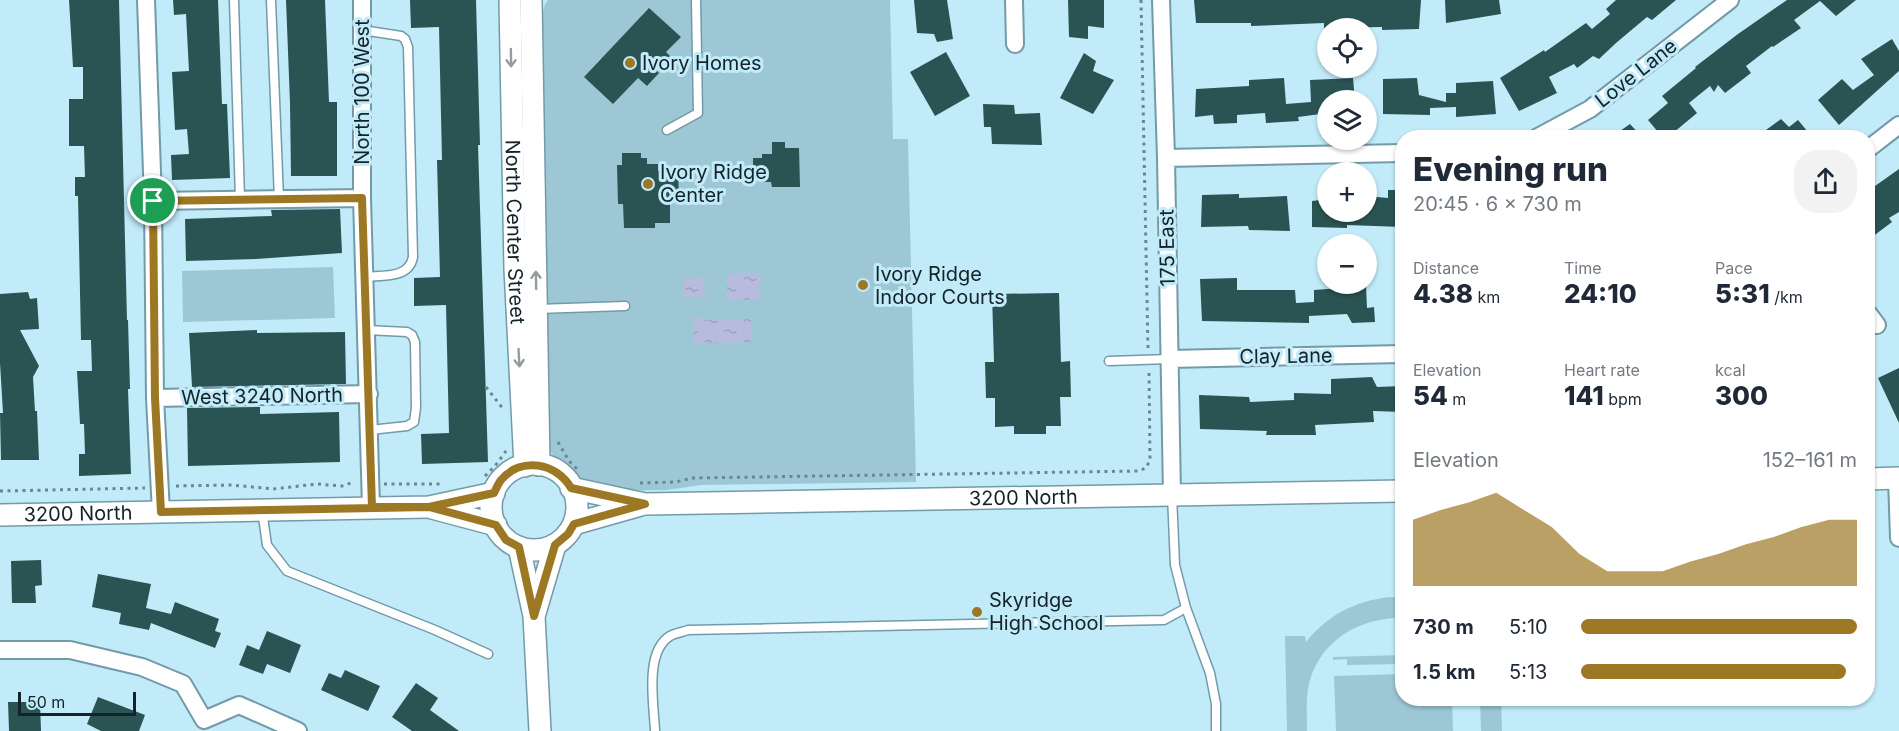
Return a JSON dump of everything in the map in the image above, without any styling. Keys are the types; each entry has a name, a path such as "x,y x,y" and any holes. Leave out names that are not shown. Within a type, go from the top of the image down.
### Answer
{"street":[{"path":"146,0 153,201 155,398 161,512"},
{"name":"North 100 West","path":"362,0 362,198 372,507"},
{"name":"North Center Street","path":"510,0 515,269 532,465"},
{"name":"North Center Street","path":"531,0 537,309 532,465"},
{"path":"1014,0 1015,44"},
{"name":"175 East","path":"1161,0 1172,495"},
{"name":"Love Lane","path":"1551,130 1590,109 1730,0"},
{"path":"1875,144 1899,125"},
{"path":"1166,158 1395,153"},
{"path":"153,201 362,198"},
{"name":"Clay Lane","path":"1170,359 1395,354"},
{"name":"West 3240 North","path":"155,398 369,394"},
{"path":"429,507 501,480 511,471 532,465 554,469 566,478 645,504"},
{"path":"1875,479 1898,478 1899,538"},
{"path":"489,485 490,511 506,540 519,547 536,551 555,545 568,534 574,524 578,506 576,497 578,482"},
{"name":"3200 North","path":"645,504 1395,490"},
{"path":"574,524 645,504"},
{"path":"429,507 496,525"},
{"name":"3200 North","path":"0,515 429,507"},
{"path":"534,616 555,545"},
{"path":"519,547 534,616 540,731"},
{"path":"0,650 70,650 142,667 183,684 204,720 239,705 298,731"}],"lane":[{"path":"234,0 240,200"},
{"path":"271,0 279,199"},
{"path":"667,130 698,113 696,0"},
{"path":"362,30 401,36 408,47 413,257 412,265 400,274 364,277"},
{"path":"537,309 626,306"},
{"path":"366,330 407,332 412,335 415,342 416,408 414,422 407,426 370,430"},
{"path":"1109,362 1170,359"},
{"path":"1172,495 1175,565 1186,608 1210,673 1216,704 1216,731"},
{"path":"262,509 267,545 287,571 435,630 488,654"},
{"path":"654,731 653,667 659,646 671,635 688,630 1164,620 1186,608"}],"path":[{"path":"637,484 676,482 692,478 1138,471 1146,468 1150,460 1149,360 1141,0"},
{"path":"486,387 502,407 506,416"},
{"path":"556,438 578,482"},
{"path":"489,485 495,466 507,451 508,443"},
{"path":"179,486 232,485 273,489 317,484 342,486 353,482"},
{"path":"391,484 450,484"},
{"path":"0,491 139,488"}],"shaded area":[{"path":"548,0 890,0 893,139 908,139 916,482 701,485 667,490 610,491 583,483 552,454 547,444 542,15"},
{"path":"333,267 335,318 183,322 182,271"},
{"path":"1395,597 1395,618 1370,622 1355,628 1330,646 1320,658 1308,689 1307,731 1287,731 1285,636 1305,636 1306,642 1314,632 1333,617 1353,606 1377,599"},
{"path":"1395,655 1395,664 1347,665 1347,659 1333,660 1333,657"},
{"path":"1395,674 1395,706 1452,706 1453,731 1336,731 1334,676"},
{"path":"1480,706 1501,706 1502,731 1481,731"}],"water":[{"path":"727,274 760,274 760,299 727,300"},
{"path":"704,278 705,297 684,297 684,279"},
{"path":"694,317 702,317 703,320 751,319 751,342 694,343"}],"building":[{"path":"69,0 119,0 131,474 79,476 79,454 85,454 84,424 80,424 77,371 92,371 91,340 81,340 78,196 75,196 75,177 85,177 84,146 69,146 69,99 83,99 83,67 73,67"},
{"path":"173,0 218,0 222,104 227,104 230,178 172,180 171,155 189,154 187,129 175,130 172,72 189,71 186,14 174,15"},
{"path":"286,0 325,0 329,102 337,102 337,176 291,176"},
{"path":"410,0 476,0 488,462 422,464 421,434 449,433 446,305 414,306 414,278 440,277 437,160 442,160 439,27 411,28"},
{"path":"914,0 947,0 953,39 937,42 934,34 917,33"},
{"path":"1068,0 1104,0 1104,28 1088,26 1088,39 1069,37"},
{"path":"1194,0 1421,0 1419,29 1382,30 1382,27 1377,27 1377,18 1317,18 1317,23 1251,26 1251,23 1196,23"},
{"path":"1445,0 1499,0 1501,14 1446,23"},
{"path":"1616,0 1676,0 1652,20 1647,17 1599,59 1593,56 1577,68 1574,64 1549,77 1557,93 1519,111 1500,78 1544,50 1545,52 1586,23 1592,29 1610,14 1606,9"},
{"path":"1787,0 1856,0 1836,16 1820,1 1794,20 1801,28 1746,66 1751,73 1725,93 1718,85 1714,92 1710,86 1689,103 1697,113 1677,130 1656,130 1648,120 1668,103 1662,96 1738,34"},
{"name":"Ivory Homes","path":"649,8 681,37 666,52 670,56 656,70 659,73 647,86 638,78 613,104 584,77"},
{"path":"1892,39 1899,51 1899,71 1839,125 1818,100 1842,79 1853,90 1874,75 1861,59"},
{"path":"946,52 970,96 935,116 910,72"},
{"path":"1084,53 1096,61 1093,71 1114,80 1093,114 1060,98"},
{"path":"1284,78 1286,104 1311,102 1310,80 1353,78 1354,90 1317,90 1317,114 1298,117 1299,121 1266,123 1265,113 1237,115 1237,123 1214,124 1213,115 1195,117 1196,89 1249,86 1249,80"},
{"path":"1417,78 1419,95 1446,102 1446,93 1456,93 1456,83 1493,81 1496,114 1456,117 1456,107 1430,108 1430,115 1383,114 1383,79"},
{"path":"983,104 1014,105 1015,114 1040,113 1042,145 992,144 991,127 984,127"},
{"path":"1781,119 1789,127 1798,120 1806,130 1766,130"},
{"path":"1630,124 1636,130 1621,130"},
{"path":"772,142 785,142 785,148 799,148 800,187 772,187 771,182 762,182 762,178 753,178 753,158 762,158 762,154 772,154"},
{"name":"Ivory Ridge Center","path":"622,153 641,153 641,158 647,158 647,164 658,164 658,171 678,171 679,198 670,198 670,223 655,223 655,228 624,228 623,204 618,204 617,165 622,165"},
{"path":"1899,169 1899,212 1889,218 1892,222 1875,235 1875,186"},
{"path":"1388,190 1395,190 1395,227 1347,225 1347,228 1312,227 1312,201 1317,200 1317,222 1377,222 1377,197 1388,198"},
{"path":"1239,194 1239,198 1287,196 1290,231 1249,230 1248,226 1201,227 1202,195"},
{"path":"340,209 342,253 186,261 185,219 272,216 271,210"},
{"path":"1237,278 1237,290 1295,290 1296,303 1314,302 1314,290 1317,290 1317,294 1366,294 1367,308 1374,307 1375,322 1352,323 1347,314 1309,316 1309,323 1202,321 1200,279"},
{"path":"28,292 30,299 37,298 39,329 20,330 39,366 33,377 39,460 1,460 0,413 3,413 0,294"},
{"path":"1059,293 1061,362 1070,361 1071,397 1060,397 1061,426 1046,426 1046,434 1014,434 1014,426 995,427 995,398 986,398 985,362 994,362 992,294"},
{"path":"257,330 257,333 345,332 346,384 192,387 189,333"},
{"path":"1899,368 1899,423 1878,378"},
{"path":"1372,377 1377,387 1395,386 1395,412 1373,411 1374,422 1315,425 1316,435 1266,435 1267,431 1200,429 1199,395 1249,397 1250,402 1294,400 1294,393 1331,394 1331,379"},
{"path":"260,407 260,414 339,412 340,462 188,466 187,408"},
{"path":"41,560 42,585 35,586 36,603 12,603 11,561"},
{"path":"98,574 151,584 146,608 171,614 175,602 219,619 215,631 221,633 215,648 151,623 149,630 119,624 121,613 92,607"},
{"path":"267,631 301,645 290,673 267,664 263,674 239,665 247,645 259,650"},
{"path":"345,670 380,686 368,711 321,690 329,673 341,678"},
{"path":"416,683 438,698 430,710 459,731 412,731 392,717"},
{"path":"98,697 145,715 139,731 101,731 87,724"},
{"path":"8,702 40,702 41,731 9,731"}],"place":[{"name":"Ivory Homes","path":"630,63"},
{"name":"Ivory Ridge Center","path":"648,184"},
{"name":"Ivory Ridge Indoor Courts","path":"863,285"},
{"name":"Skyridge High School","path":"977,612"}],"route":[{"path":"153,201 155,398 161,512 429,507 494,493 501,480 511,471 525,466 539,465 554,469 566,478 571,488 645,504 574,524 568,534 555,545 534,616 519,547 506,540 496,525 429,507 372,507 362,198 153,201"}]}
